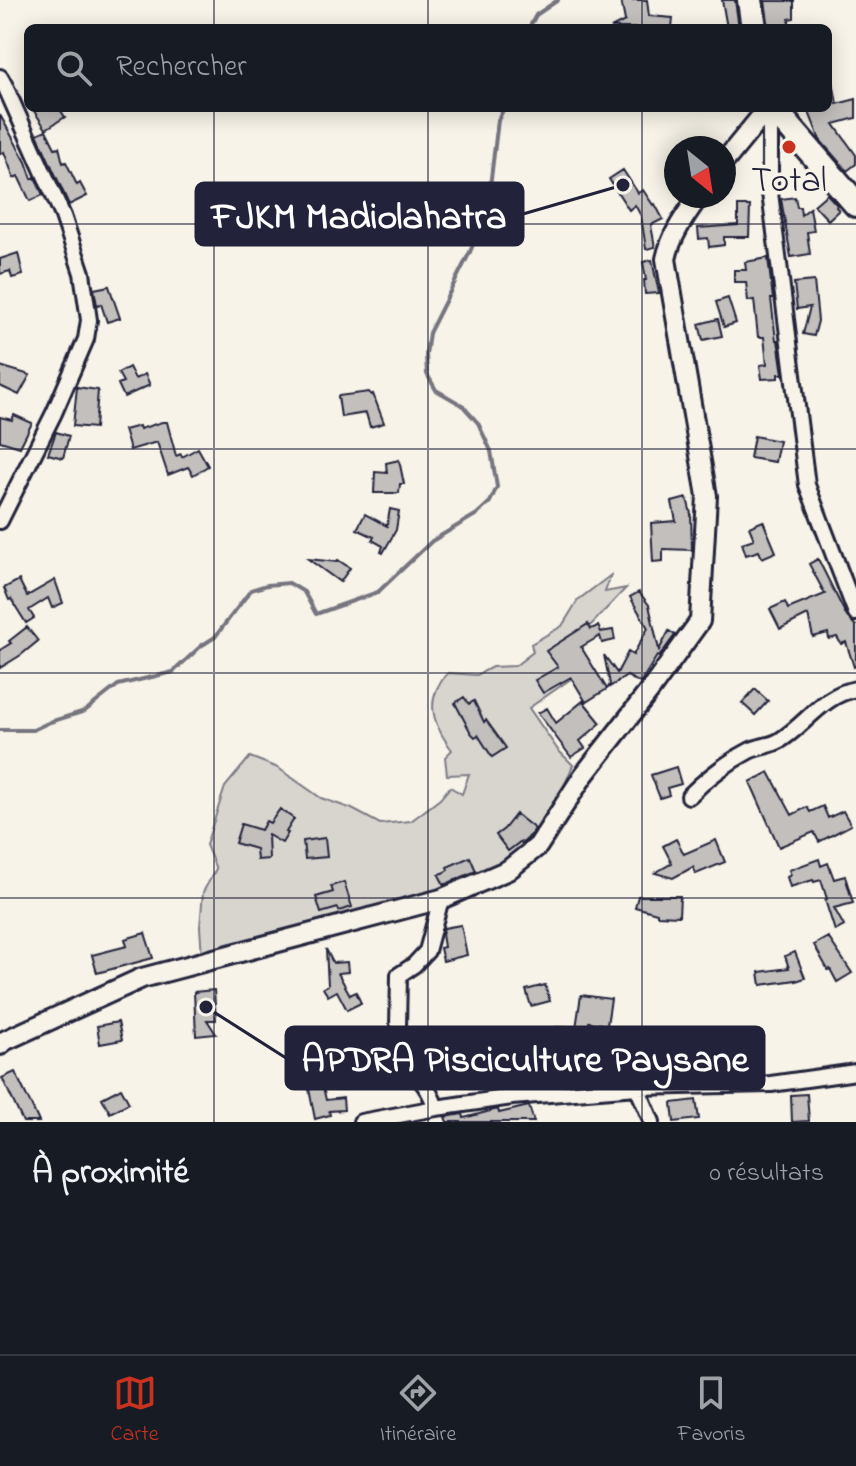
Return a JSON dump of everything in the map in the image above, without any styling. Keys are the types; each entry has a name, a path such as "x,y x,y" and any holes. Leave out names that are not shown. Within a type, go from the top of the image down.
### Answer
{"main road":[{"path":"750,0 753,24"},
{"path":"774,112 856,204"}],"street":[{"path":"0,77 63,216 82,273 89,320 86,339 36,451 1,519"},
{"path":"736,148 767,112"},
{"path":"770,112 770,193 807,485 856,613"},
{"path":"0,1045 142,978 441,899 508,870 538,846 583,776 700,621 707,496 666,259 669,244 690,208"},
{"path":"689,796 711,775 752,750 776,743 820,705 844,691 856,689"},
{"path":"436,1108 419,1075 395,1055 399,975 427,951 441,899"},
{"path":"361,1122 512,1097 637,1087 771,1084 856,1072"},
{"path":"637,1087 652,1122"}],"shaded area":[{"path":"611,575 605,592 626,588 590,626 572,678 529,708 558,750 573,765 561,794 532,843 506,864 475,881 202,956 200,927 203,892 216,869 206,845 225,787 250,757 278,768 321,798 352,809 380,824 411,821 440,799 450,787 462,794 469,774 447,775 445,757 452,750 436,722 433,702 435,692 448,673 477,675 492,667 515,666 533,652 531,644 562,626 578,600"}],"building":[{"path":"621,0 647,0 649,16 673,18 672,24 619,24 625,21"},
{"path":"722,0 735,0 738,24 726,24"},
{"path":"765,1 794,1 794,18 789,19 789,24 768,24"},
{"path":"833,81 837,104 856,99 856,118 834,124 856,155 856,164 847,171 820,140 809,112 832,112"},
{"path":"35,112 62,112 65,117 46,129"},
{"path":"0,115 43,195 30,201 18,176 14,178 4,152 0,154"},
{"path":"46,130 55,148 59,147 63,163 66,162 77,185 80,183 87,196 69,205 37,134"},
{"path":"623,170 638,193 643,190 655,204 663,219 651,225 655,247 646,249 641,216 635,205 629,210 609,179"},
{"path":"827,194 839,210 828,220 814,205"},
{"path":"795,197 801,215 810,208 814,231 807,232 810,254 791,257 781,199"},
{"path":"738,206 750,206 749,237 724,237 724,245 709,247 708,238 699,239 698,228 738,225"},
{"path":"18,253 23,275 12,278 10,271 0,274 0,259"},
{"path":"768,258 776,340 783,374 778,374 778,378 762,379 760,365 767,364 764,337 758,337 754,300 748,301 746,282 734,282 734,270 746,270 745,262"},
{"path":"652,260 659,293 645,294 643,262"},
{"path":"814,281 818,321 814,336 803,334 810,307 797,309 794,283"},
{"path":"109,286 120,318 107,322 101,304 97,305 94,289"},
{"path":"728,298 736,323 724,327 716,302"},
{"path":"718,319 722,336 703,340 699,324"},
{"path":"0,366 30,375 19,395 0,386"},
{"path":"129,367 135,379 145,374 150,385 124,397 118,384 123,382 118,373"},
{"path":"77,387 98,390 95,428 73,426"},
{"path":"373,394 384,423 370,427 366,413 341,417 338,396"},
{"path":"14,415 32,423 20,447 0,441 0,417 12,420"},
{"path":"167,422 176,456 181,454 182,457 198,448 208,466 193,475 188,467 168,475 157,442 130,450 124,430"},
{"path":"56,432 69,436 63,458 48,454"},
{"path":"754,436 779,441 775,462 750,458"},
{"path":"399,460 404,484 400,484 399,493 374,493 375,472 387,473 386,463"},
{"path":"687,498 691,514 692,550 663,549 663,561 653,562 651,523 676,521 672,502"},
{"path":"390,509 399,511 396,530 383,553 383,546 372,540 374,537 357,529 365,514 387,526"},
{"path":"763,521 776,552 762,558 759,551 746,555 742,543 754,539 749,527"},
{"path":"308,559 338,560 350,568 340,582"},
{"path":"818,559 847,617 856,626 854,667 846,642 841,644 837,637 829,639 828,633 813,637 808,615 780,629 770,609 785,602 788,609 825,594 809,564"},
{"path":"19,580 27,596 55,580 63,603 52,608 48,598 29,610 34,618 26,623 4,588"},
{"path":"639,592 649,605 659,650 669,631 675,635 640,683 627,676 608,688 610,684 604,655 617,673 628,652 633,655 648,628 630,597"},
{"path":"588,624 591,629 598,626 601,632 613,630 615,640 602,643 600,636 581,647 607,689 586,702 571,677 543,693 535,680 558,667 546,651"},
{"path":"27,627 38,641 0,668 0,650"},
{"path":"755,689 768,701 755,715 742,703"},
{"path":"464,697 469,704 474,701 484,722 486,720 506,748 492,757 478,735 475,737 471,733 455,703"},
{"path":"583,701 601,723 580,741 585,748 571,757 538,713 547,708 556,723"},
{"path":"676,767 681,784 667,788 669,795 660,798 651,775"},
{"path":"769,772 792,815 807,807 810,812 823,806 828,818 843,811 851,825 819,842 814,832 779,847 750,782"},
{"path":"280,809 294,819 282,843 268,835 269,859 257,860 256,849 235,843 241,824 261,830"},
{"path":"516,814 535,829 527,839 508,851 496,835"},
{"path":"325,838 327,857 305,859 303,841"},
{"path":"676,839 684,854 716,840 725,862 696,874 693,867 673,878 655,873 672,863 663,846"},
{"path":"470,857 476,871 444,885 439,875 448,870 447,867"},
{"path":"819,859 821,866 828,863 834,879 845,876 853,903 834,908 844,926 835,931 821,880 790,887 787,877 791,875 789,870"},
{"path":"344,882 352,907 321,913 316,897 333,892 331,886"},
{"path":"638,896 680,896 679,916 657,915 635,907"},
{"path":"461,925 467,955 443,961 440,948 444,947 444,928"},
{"path":"145,933 153,958 97,973 92,955 127,946 125,939"},
{"path":"828,937 852,973 837,982 814,945"},
{"path":"326,949 333,963 347,962 348,972 338,973 350,995 356,992 361,1003 347,1010 337,991 328,996 323,988 328,985"},
{"path":"795,952 805,978 761,985 759,972 789,968 785,956"},
{"path":"545,985 550,1001 531,1006 526,990"},
{"path":"214,990 216,1020 207,1020 216,1034 196,1036 194,992"},
{"path":"581,995 611,999 607,1025 589,1022 582,1053 554,1052 556,1027 576,1028"},
{"path":"118,1022 122,1040 100,1044 97,1026"},
{"path":"15,1072 39,1122 23,1122 2,1078"},
{"path":"323,1087 326,1100 343,1098 344,1110 329,1111 330,1115 315,1119 309,1089"},
{"path":"121,1088 129,1103 110,1113 102,1098"},
{"path":"807,1094 809,1121 792,1122 791,1095"},
{"path":"696,1100 699,1119 674,1122 672,1103"},
{"path":"529,1106 534,1122 447,1122 445,1117 463,1114 464,1118 498,1109 499,1113"}],"waterway":[{"path":"531,24 536,15 558,0"},
{"path":"0,730 33,730 85,711 118,685 173,672 215,637 251,590 289,583 304,592 316,614 378,592 432,541 477,514 490,502 497,487 491,451 478,423 462,405 436,390 427,374 426,355 429,333 481,225 489,195 498,120 502,112"}],"place":[{"name":"Total","path":"789,147"},
{"name":"FJKM Madiolahatra","path":"623,185"},
{"name":"APDRA Pisciculture Paysane","path":"206,1007"}]}
